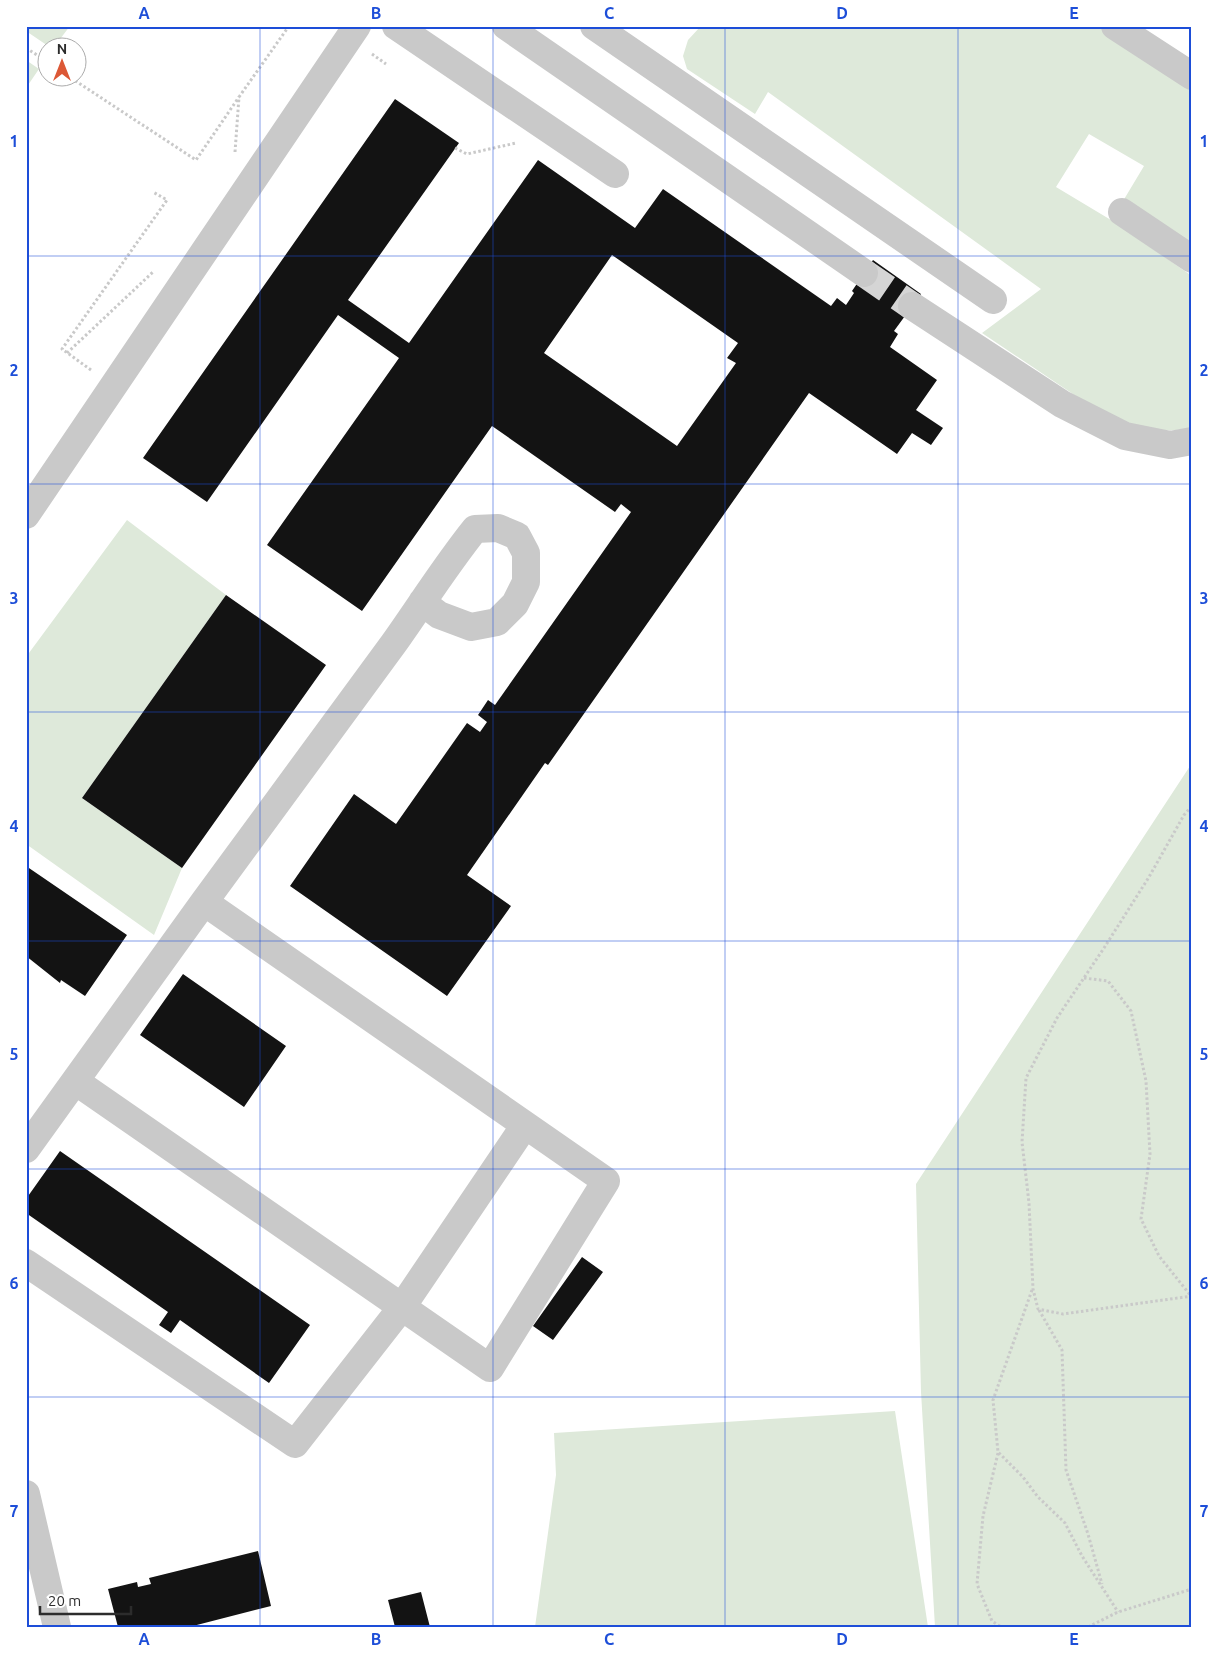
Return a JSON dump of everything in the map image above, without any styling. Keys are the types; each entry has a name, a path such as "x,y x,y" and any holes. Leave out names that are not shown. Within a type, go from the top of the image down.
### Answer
{"lane":[{"path":"26,515 357,26"},
{"path":"396,26 615,174"},
{"path":"506,26 864,273"},
{"path":"594,26 993,300"},
{"path":"1116,26 1192,76"},
{"path":"1122,212 1192,259"},
{"path":"912,306 1062,404 1124,436 1170,445 1192,441"},
{"path":"26,1149 422,602"},
{"path":"75,1081 490,1368 606,1181 204,902"},
{"path":"26,1263 295,1444 402,1307 525,1125"},
{"path":"26,1494 57,1627"}],"path":[{"path":"87,88 196,160 288,26"},
{"path":"26,48 38,56"},
{"path":"235,154 239,97"},
{"path":"455,148 467,154 521,142"},
{"path":"114,386 62,349 167,200 153,192"},
{"path":"67,353 153,272"},
{"path":"1103,1589 1088,1534 1066,1470 1062,1350 1038,1309 1033,1289 1029,1203 1022,1142 1026,1078 1057,1018 1149,877 1184,815 1192,806"},
{"path":"1084,978 1108,981 1131,1011 1146,1081 1150,1154 1141,1219 1159,1256 1191,1296"},
{"path":"1001,1627 992,1620 976,1584 983,1516 998,1452 993,1400 1033,1289"},
{"path":"1038,1309 1063,1314 1191,1296"},
{"path":"998,1452 1023,1477 1038,1497 1065,1523 1082,1556 1118,1612"},
{"path":"1088,1627 1118,1612 1192,1589"}],"green space":[{"path":"26,26 70,26 61,38 38,39 26,31"},
{"path":"1099,26 1192,90 1192,247 1123,201 1144,166 1089,134 1056,187 1111,220 1192,276 1192,429 1159,431 1113,421 982,333 1041,289 768,92 755,114 687,69 683,56 688,40 700,27"},
{"path":"26,60 38,68 38,70 26,88"},
{"path":"127,520 226,595 82,798 182,868 154,935 26,844 26,657"},
{"path":"1192,763 1192,1627 935,1627 921,1392 916,1184"},
{"path":"895,1411 928,1627 535,1627 556,1475 554,1433"}],"building":[{"path":"395,99 459,143 348,300 409,343 538,160 635,228 663,189 831,306 837,298 846,305 854,293 852,291 873,260 921,294 894,331 898,334 890,347 937,380 916,410 943,428 931,445 912,433 897,454 809,393 548,765 545,763 467,875 511,906 447,996 290,886 354,794 396,824 467,723 480,732 487,722 478,715 488,700 495,705 631,512 621,504 615,512 492,426 362,611 267,545 399,358 338,315 207,502 143,458","holes":["612,255 738,343 727,358 736,363 677,446 544,353"]},
{"path":"226,595 326,665 182,868 82,798"},
{"path":"26,866 127,935 85,996 61,980 60,983 26,956"},
{"path":"183,974 286,1046 244,1107 140,1035"},
{"path":"60,1151 310,1325 269,1383 180,1320 171,1333 159,1325 168,1312 26,1213 26,1199"},
{"path":"582,1257 603,1272 553,1340 533,1326"},
{"path":"258,1551 271,1606 189,1627 118,1627 108,1589 137,1582 138,1587 151,1584 149,1578"},
{"path":"421,1592 430,1627 395,1627 388,1600"}],"tunnel":[{"path":"864,273 912,306"}]}
